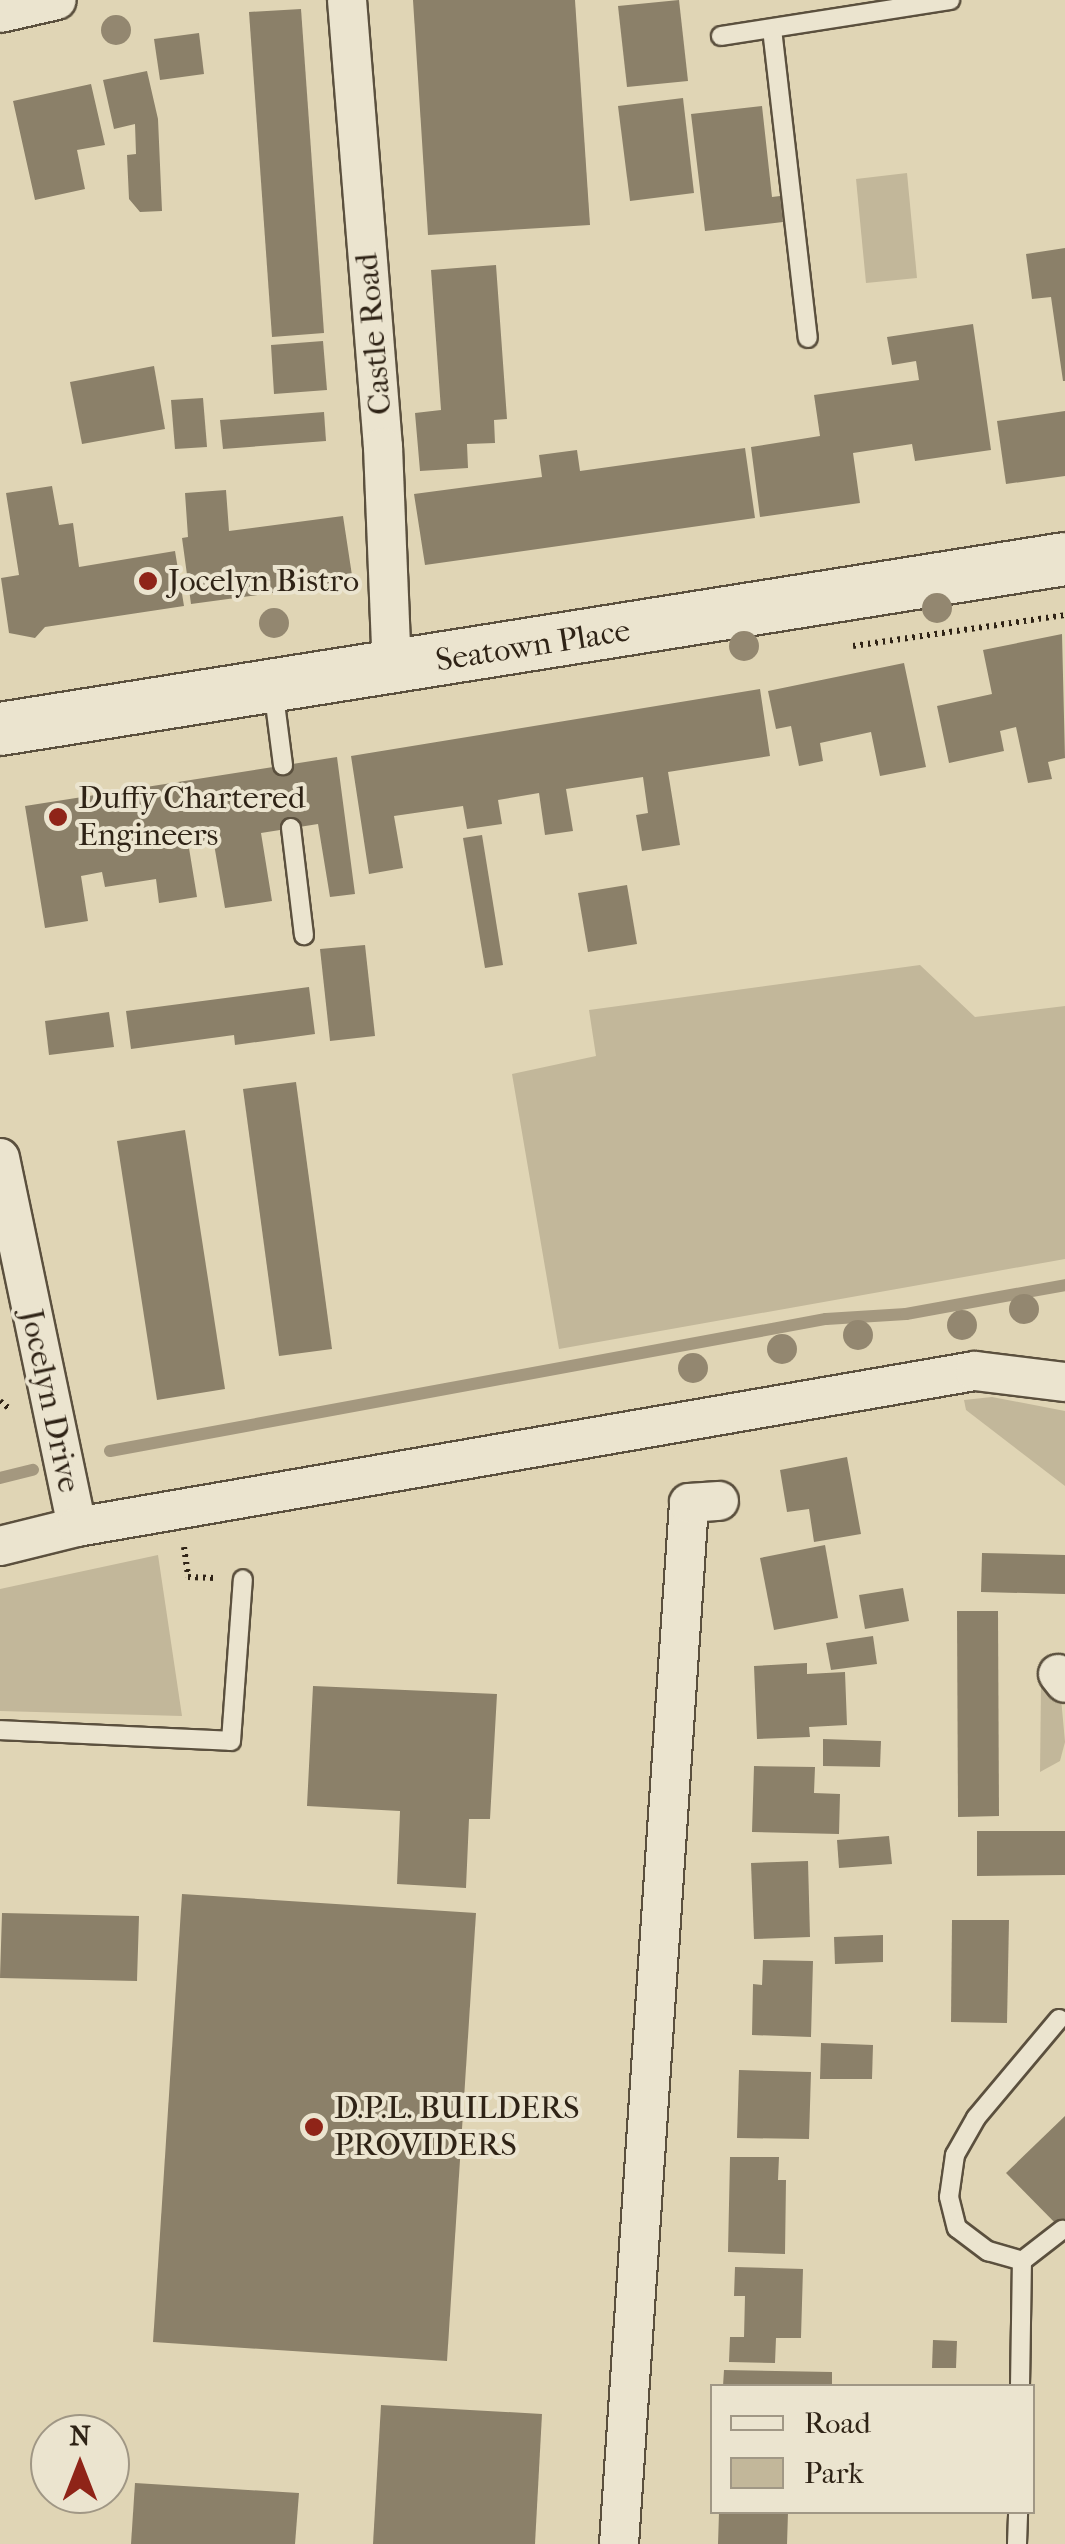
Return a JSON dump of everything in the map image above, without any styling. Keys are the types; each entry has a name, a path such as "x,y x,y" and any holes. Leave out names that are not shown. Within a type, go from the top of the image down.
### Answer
{"main road":[{"name":"Seatown Place","path":"0,730 1065,559"}],"street":[{"path":"0,13 57,0"},
{"name":"Castle Road","path":"347,0 383,447 392,668"},
{"name":"Jocelyn Drive","path":"0,1158 77,1527"},
{"path":"0,1546 77,1527 974,1371 1065,1382"},
{"path":"619,2544 689,1503 719,1501"}],"lane":[{"path":"721,36 950,0"},
{"path":"772,29 808,338"},
{"path":"273,687 283,765"},
{"path":"290,828 304,935"},
{"path":"0,1730 232,1740 243,1580"},
{"path":"1022,2261 988,2251 957,2228 949,2197 954,2155 976,2118 1063,2018"},
{"path":"1022,2261 1062,2230"},
{"path":"1020,2384 1022,2261"},
{"path":"1018,2514 1018,2544"}],"path":[{"path":"183,1540 188,1576 243,1580"}],"green space":[{"path":"907,173 917,278 866,283 856,179"},
{"path":"920,965 975,1017 1065,1006 1065,1259 559,1349 512,1074 596,1056 589,1010"},
{"path":"992,1397 1065,1411 1065,1486 966,1410 964,1400"},
{"path":"158,1555 182,1716 0,1711 0,1589"},
{"path":"1041,1687 1060,1687 1065,1742 1060,1761 1040,1772"}],"building":[{"path":"413,0 575,0 590,225 428,235"},
{"path":"679,0 688,81 627,87 618,6"},
{"path":"301,9 324,333 272,337 249,12"},
{"path":"199,33 204,74 160,80 154,39"},
{"path":"147,71 158,119 162,211 140,212 129,199 127,155 136,154 135,124 114,129 103,80"},
{"path":"91,84 105,145 77,150 85,189 35,200 13,101"},
{"path":"683,98 694,193 630,201 618,106"},
{"path":"762,106 772,197 780,196 783,222 705,231 691,114"},
{"path":"1065,248 1063,381 1051,297 1032,299 1026,254"},
{"path":"496,265 507,419 494,420 495,443 467,444 468,468 420,471 415,413 441,410 431,270"},
{"path":"973,324 991,450 915,461 912,444 853,453 860,503 760,517 751,447 820,436 814,395 919,380 916,361 892,365 887,337"},
{"path":"323,341 327,390 274,394 271,345"},
{"path":"154,366 165,429 82,444 70,382"},
{"path":"203,398 207,447 175,449 171,400"},
{"path":"1065,411 1065,476 1006,484 997,421"},
{"path":"324,412 326,441 223,449 220,420"},
{"path":"745,448 755,518 425,565 414,494 542,477 539,455 577,450 580,471"},
{"path":"52,486 59,525 73,523 79,567 175,551 184,606 45,627 35,638 9,633 1,578 19,575 6,493"},
{"path":"226,490 229,531 343,516 353,582 191,604 182,538 188,537 185,493"},
{"path":"1062,634 1065,758 1048,762 1052,779 1028,783 1016,727 1000,731 1004,751 949,763 937,706 992,694 983,650"},
{"path":"904,663 926,767 880,776 871,732 820,743 823,761 799,766 791,726 776,729 768,691"},
{"path":"760,689 770,756 668,772 680,845 642,851 636,815 648,813 643,777 566,789 573,831 545,835 539,793 498,800 502,824 467,829 463,806 394,816 403,868 369,874 351,756"},
{"path":"337,757 355,894 330,897 318,824 261,833 272,901 225,908 214,844 189,848 197,897 159,903 156,879 105,887 102,872 81,876 88,921 45,928 25,806"},
{"path":"482,835 503,965 485,968 463,838"},
{"path":"627,885 637,944 588,952 578,893"},
{"path":"365,945 375,1036 330,1041 320,949"},
{"path":"309,987 315,1034 235,1045 234,1035 131,1049 126,1011"},
{"path":"109,1012 114,1047 49,1055 45,1021"},
{"path":"296,1082 332,1349 279,1356 243,1089"},
{"path":"185,1130 225,1389 157,1400 117,1141"},
{"path":"847,1457 861,1534 814,1542 809,1509 787,1512 780,1470"},
{"path":"825,1545 838,1618 774,1630 760,1558"},
{"path":"982,1553 1065,1555 1065,1594 981,1592"},
{"path":"903,1588 909,1621 865,1629 859,1595"},
{"path":"957,1611 998,1611 999,1816 958,1817"},
{"path":"873,1636 877,1664 831,1670 826,1643"},
{"path":"807,1663 807,1674 845,1672 847,1725 809,1727 810,1737 757,1739 754,1666"},
{"path":"313,1686 497,1694 490,1819 469,1819 466,1888 397,1884 400,1811 307,1806"},
{"path":"823,1739 881,1741 880,1767 823,1766"},
{"path":"754,1766 815,1767 814,1793 840,1794 839,1834 752,1832"},
{"path":"977,1831 1065,1831 1065,1875 977,1876"},
{"path":"889,1836 892,1864 839,1868 837,1840"},
{"path":"808,1861 810,1937 754,1939 751,1863"},
{"name":"D.P.L. BUILDERS PROVIDERS","path":"182,1894 476,1913 447,2361 153,2342"},
{"path":"2,1913 139,1916 137,1981 0,1978"},
{"path":"952,1920 1009,1920 1007,2023 951,2022"},
{"path":"883,1935 883,1962 835,1964 834,1937"},
{"path":"763,1960 813,1961 811,2037 752,2035 753,1984 762,1985"},
{"path":"821,2043 873,2045 872,2079 820,2079"},
{"path":"739,2070 811,2072 809,2139 737,2138"},
{"path":"1065,2116 1065,2233 1006,2173"},
{"path":"730,2157 779,2157 778,2180 786,2180 785,2254 728,2252"},
{"path":"735,2267 803,2269 801,2338 776,2338 775,2363 729,2362 730,2337 744,2337 745,2296 734,2296"},
{"path":"933,2340 957,2341 956,2368 932,2368"},
{"path":"724,2370 832,2372 832,2384 723,2384"},
{"path":"381,2405 542,2414 535,2544 373,2544"},
{"path":"135,2483 299,2493 295,2544 131,2544"},
{"path":"719,2514 788,2514 787,2544 718,2544"}],"waterway":[{"path":"110,1451 826,1319 906,1314 1065,1285"},
{"path":"0,1478 33,1470"}],"place":[{"name":"Jocelyn Bistro","path":"148,581"},
{"name":"Duffy Chartered Engineers","path":"58,817"},
{"name":"D.P.L. BUILDERS PROVIDERS","path":"314,2127"}]}
